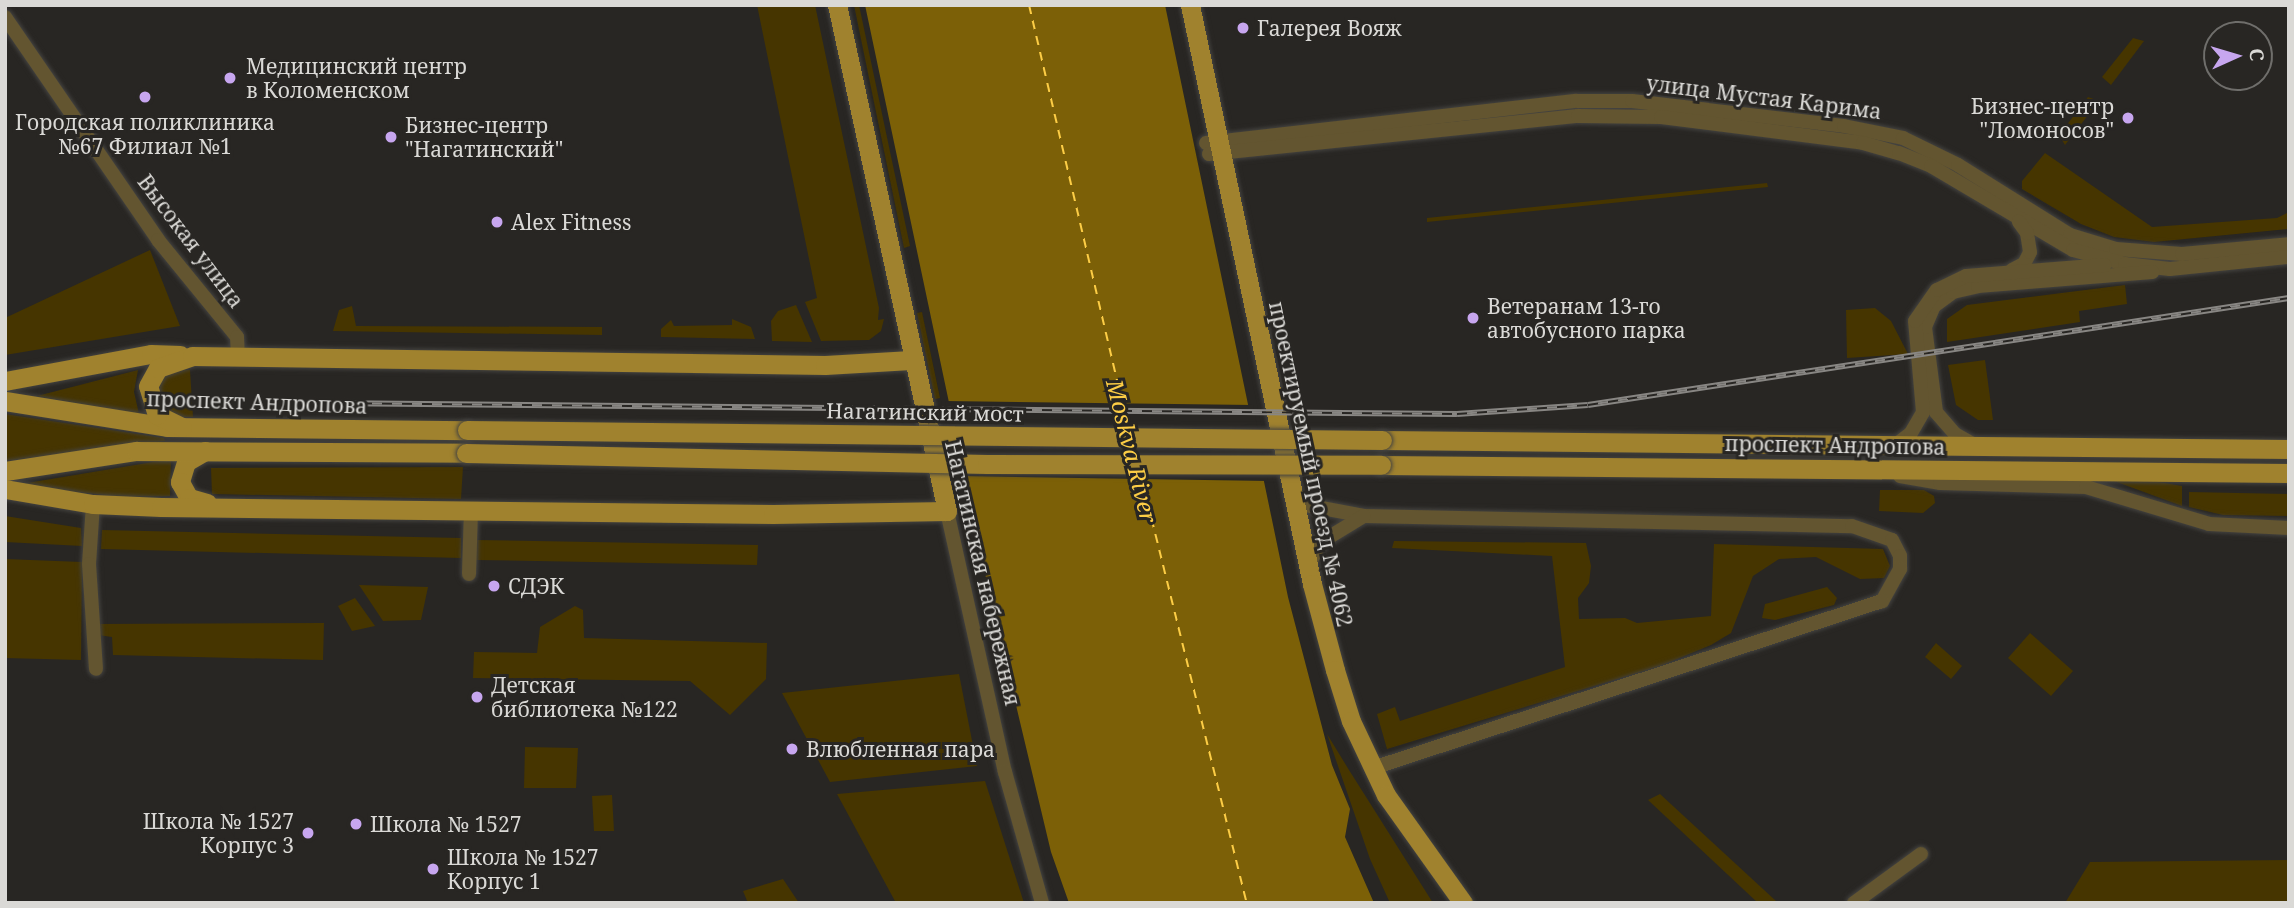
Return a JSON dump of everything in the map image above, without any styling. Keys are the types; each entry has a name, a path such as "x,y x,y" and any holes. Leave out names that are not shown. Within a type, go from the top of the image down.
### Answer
{"main road":[{"name":"Нагатинская набережная","path":"837,5 911,360 947,511"},
{"name":"проектируемый проезд № 4062","path":"1178,5 1308,566 1351,721 1373,768 1417,843 1463,903"},
{"name":"проектируемый проезд № 4062","path":"1190,5 1213,148 1300,586 1331,699 1376,800 1447,903"},
{"path":"5,382 151,354 772,365 911,360"},
{"path":"182,427 157,415 148,386 155,371 173,360 192,356"},
{"name":"проспект Андропова","path":"5,401 182,427 467,430"},
{"name":"Нагатинский мост","path":"467,430 1382,440"},
{"name":"проспект Андропова","path":"1382,440 1890,449 2289,450"},
{"path":"5,471 136,451 209,450"},
{"path":"209,450 186,462 180,482 192,501 218,506"},
{"name":"проспект Андропова","path":"209,450 987,464 1853,467 2289,473"},
{"path":"897,512 929,495 936,467"},
{"path":"5,489 93,504 471,510 947,511"}],"street":[{"name":"Высокая улица","path":"5,17 158,240 237,337 238,355"},
{"name":"улица Мустая Карима","path":"1213,148 1577,101 1674,105 1865,129 1903,138 1958,165 2070,235 2128,250 2182,254 2289,244"},
{"name":"улица Мустая Карима","path":"1213,148 1578,116 1651,116 1879,147 1931,166 2080,259"},
{"path":"2009,272 2024,264 2029,252 2027,233 2015,219"},
{"path":"2070,235 2080,259"},
{"path":"2125,264 2182,254"},
{"path":"1987,449 1961,439 1937,412 1928,317 1942,299 1965,288 2063,277 2111,278 2289,257"},
{"path":"2063,277 2080,259"},
{"path":"1890,449 1911,433 1923,412 1916,321 1927,301 1953,279 2080,259 2170,270"},
{"path":"1853,467 1940,483 2086,487 2209,524 2289,528"},
{"path":"1295,503 1364,516 1852,526 1892,540 1900,556 1900,569 1882,601 1373,768"},
{"path":"93,504 89,564 96,669"},
{"path":"469,574 471,510"},
{"name":"Нагатинская набережная","path":"947,511 1005,772 1042,903"},
{"path":"1308,566 1321,542 1364,516"},
{"path":"1854,903 1921,853"}],"shaded area":[{"path":"757,5 815,5 879,308 878,320 884,319 881,331 869,340 821,341 805,302 817,298"},
{"path":"854,5 859,5 910,246 904,248"},
{"path":"2133,38 2144,41 2111,85 2102,77"},
{"path":"2088,97 2099,101 2065,145 2059,135"},
{"path":"2045,153 2152,227 2277,218 2289,212 2289,229 2154,242 2114,237 2081,224 2022,189 2022,181"},
{"path":"1767,183 1768,187 1427,222 1427,218"},
{"path":"150,250 180,326 5,355 5,318"},
{"path":"2125,285 2127,304 2079,311 2080,322 1947,342 1947,319 1967,305"},
{"path":"796,305 812,342 772,341 771,321 778,311"},
{"path":"352,306 356,326 602,327 602,335 333,331 339,310"},
{"path":"1875,308 1891,321 1908,354 1847,358 1846,310"},
{"path":"922,312 940,398 935,399 917,313"},
{"path":"732,319 751,327 755,339 661,337 661,329 671,320 674,326 732,325"},
{"path":"1985,360 1993,420 1978,420 1956,405 1948,365"},
{"path":"138,370 134,392 139,414 37,396"},
{"path":"173,370 190,370 193,417 173,417 163,410 157,396 159,382"},
{"path":"5,414 164,438 165,441 5,461"},
{"path":"171,459 170,496 124,497 31,487 27,483"},
{"path":"463,467 461,499 212,494 211,468"},
{"path":"2147,480 2182,486 2182,506 2114,481"},
{"path":"1880,490 1924,490 1934,496 1935,503 1923,513 1879,511"},
{"path":"2189,492 2289,494 2289,516 2223,515 2189,507"},
{"path":"5,516 81,528 82,546 5,542"},
{"path":"102,530 461,538 461,558 101,549"},
{"path":"476,540 758,545 757,565 476,560"},
{"path":"1394,541 1586,543 1591,566 1589,583 1578,598 1579,619 1625,618 1637,623 1711,616 1714,544 1883,549 1890,566 1884,578 1860,579 1816,557 1779,559 1753,576 1731,633 1711,645 1660,666 1387,749 1377,714 1395,707 1400,721 1565,667 1552,556 1392,548"},
{"path":"5,559 82,562 81,660 5,658"},
{"path":"359,585 428,587 421,620 383,621"},
{"path":"1827,587 1837,598 1834,605 1775,620 1762,618 1765,604"},
{"path":"355,598 375,626 352,631 338,606"},
{"path":"575,606 583,610 584,638 767,643 766,679 730,715 690,681 473,678 474,652 537,653 540,627"},
{"path":"324,623 323,660 113,655 112,637 98,635 98,624"},
{"path":"2030,633 2073,671 2051,696 2008,658"},
{"path":"1936,643 1962,666 1951,679 1925,657"},
{"path":"959,674 977,766 830,782 782,693"},
{"path":"1327,734 1433,903 1390,903 1370,859"},
{"path":"525,747 578,748 576,788 524,788"},
{"path":"985,781 1024,903 896,903 837,794"},
{"path":"1660,794 1776,901 1758,903 1648,800"},
{"path":"612,795 614,831 594,831 592,796"},
{"path":"2289,860 2289,903 2065,903 2090,862"},
{"path":"783,879 799,903 748,903 743,891"}],"water":[{"name":"Moskva River","path":"865,5 1165,5 1288,597 1332,765 1350,809 1345,837 1374,903 1069,903 1051,852 989,592"}],"pier":[{"path":"945,401 1253,405 1268,481 961,476"}],"ferry route":[{"path":"1029,5 1129,430"},
{"path":"1133,445 1136,457"},
{"path":"1140,472 1247,903"}],"railway":[{"path":"322,403 1457,414 1588,405 2289,298"}],"place":[{"name":"Галерея Вояж","path":"1243,28"},
{"name":"Медицинский центр в Коломенском","path":"230,78"},
{"name":"Городская поликлиника №67 Филиал №1","path":"145,97"},
{"name":"Бизнес-центр \"Ломоносов\"","path":"2128,118"},
{"name":"Бизнес-центр \"Нагатинский\"","path":"391,137"},
{"name":"Alex Fitness","path":"497,222"},
{"name":"Ветеранам 13-го автобусного парка","path":"1473,318"},
{"name":"СДЭК","path":"494,586"},
{"name":"Детская библиотека №122","path":"477,697"},
{"name":"Влюбленная пара","path":"792,749"},
{"name":"Школа № 1527","path":"356,824"},
{"name":"Школа № 1527 Корпус 3","path":"308,833"},
{"name":"Школа № 1527 Корпус 1","path":"433,869"}]}
